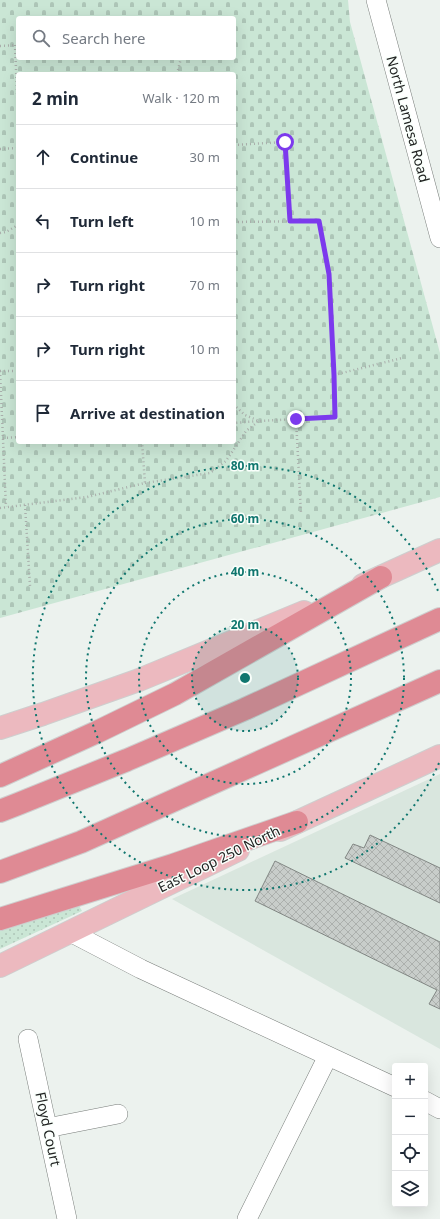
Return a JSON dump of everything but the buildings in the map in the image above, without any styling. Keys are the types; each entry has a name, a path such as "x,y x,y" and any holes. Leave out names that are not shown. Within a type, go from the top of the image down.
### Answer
{"highway":[{"path":"0,776 97,732 175,694 381,577"},
{"path":"0,810 127,760 252,706 440,619"},
{"path":"0,872 81,842 440,681"},
{"path":"0,919 173,865 297,822"}],"main road":[{"path":"0,728 139,680 255,633 440,550"},
{"name":"East Loop 250 North","path":"0,966 297,822 440,756"}],"street":[{"name":"North Lamesa Road","path":"376,0 440,238"},
{"path":"70,932 141,970 392,1086"},
{"name":"Floyd Court","path":"28,1039 67,1219"},
{"path":"247,1219 328,1056"},
{"path":"428,1103 440,1108"},
{"path":"47,1128 118,1114"}],"path":[{"path":"0,46 16,45"},
{"path":"16,60 17,72"},
{"path":"178,72 180,60"},
{"path":"236,145 285,142 290,221"},
{"path":"0,149 16,148"},
{"path":"236,222 319,221 329,274 335,417 236,423"},
{"path":"0,233 6,232 16,226"},
{"path":"334,375 402,358"},
{"path":"6,507 0,371 16,371"},
{"path":"236,407 245,415 259,421"},
{"path":"296,419 301,514"},
{"path":"0,508 87,497 145,483 210,473 226,461 246,431 259,421"},
{"path":"3,438 16,438"},
{"path":"142,444 145,483"},
{"path":"25,505 30,586"}],"shaded area":[{"path":"440,774 440,1049 172,899"}],"green space":[{"path":"0,0 348,0 350,22 440,353 440,497 0,618"},
{"path":"78,904 82,911 0,949 0,931"}],"route":[{"path":"285,142 290,221 319,221 329,274 334,375 335,417 296,419"}]}
